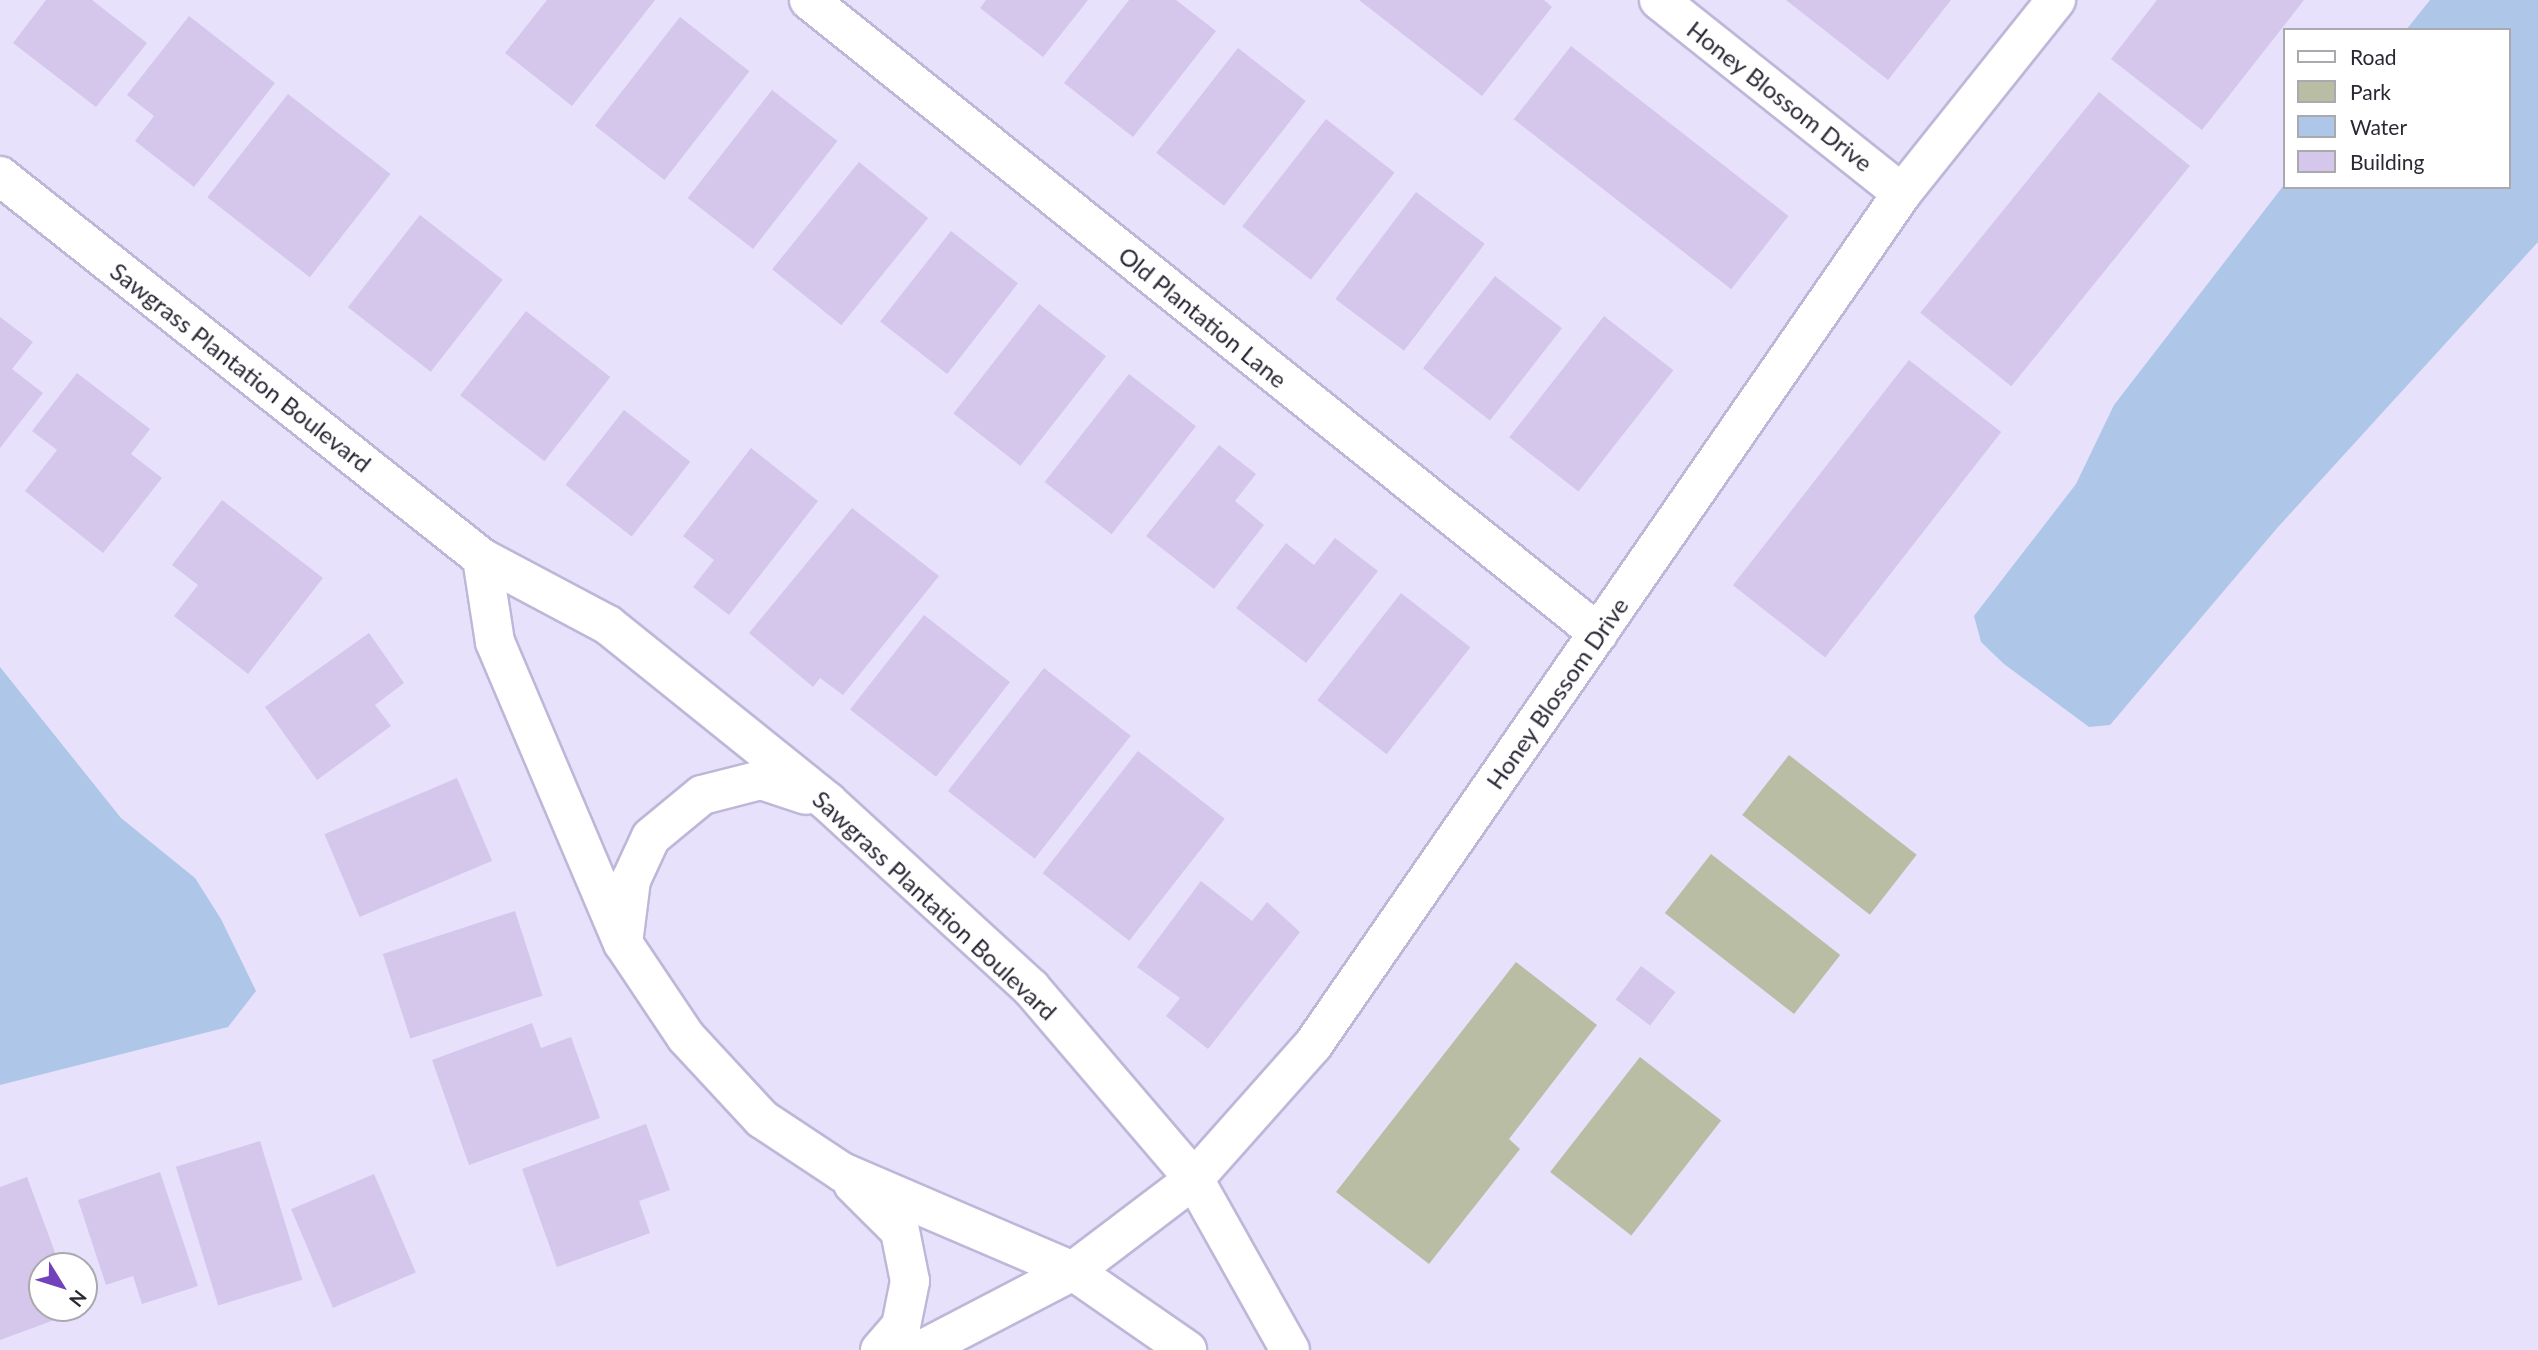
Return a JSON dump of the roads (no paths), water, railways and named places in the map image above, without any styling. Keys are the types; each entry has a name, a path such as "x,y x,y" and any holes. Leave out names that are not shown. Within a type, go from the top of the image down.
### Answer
{"street":[{"name":"Old Plantation Lane","path":"808,0 1598,633"},
{"name":"Honey Blossom Drive","path":"1659,0 1902,193"},
{"name":"Honey Blossom Drive","path":"921,1350 1073,1271 1194,1179 1313,1045 1902,193 2056,0"},
{"name":"Sawgrass Plantation Boulevard","path":"0,176 482,558 608,625 828,802 1031,988 1194,1179 1290,1350"},
{"path":"482,558 495,642 623,943 686,1037 762,1119 842,1172 1073,1271 1187,1350"},
{"path":"623,943 631,880 651,836 702,795 761,780 828,802"},
{"path":"842,1172 900,1231 911,1281 901,1326 880,1350"}],"water":[{"path":"2430,0 2538,0 2538,242 2278,527 2110,725 2089,727 2004,664 1981,642 1974,616 2076,484 2114,405 2282,188 2510,189 2510,28 2408,28"},
{"path":"0,667 121,818 195,878 221,919 256,991 228,1027 0,1085"}]}
